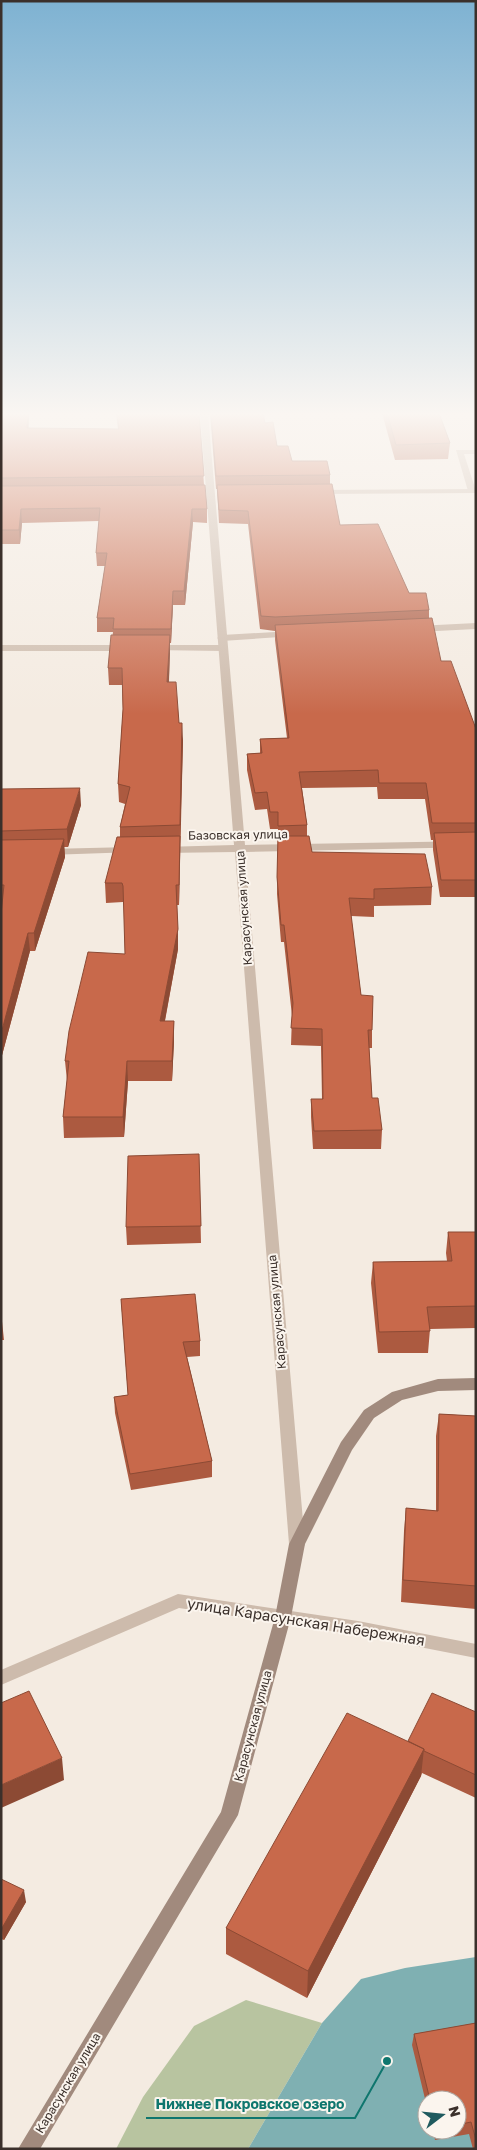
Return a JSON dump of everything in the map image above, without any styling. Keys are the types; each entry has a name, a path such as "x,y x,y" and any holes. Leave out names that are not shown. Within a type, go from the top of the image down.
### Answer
{"main road":[{"path":"297,1544 346,1446 369,1414 397,1396 438,1385 476,1384"},
{"name":"Карасунская улица","path":"28,2149 229,1815 283,1617 297,1544"}],"street":[{"name":"Карасунская улица","path":"212,513 297,1544"},
{"path":"407,629 476,626"},
{"path":"1,648 141,648 222,643 300,634"},
{"name":"Базовская улица","path":"41,852 476,844"},
{"name":"улица Карасунская Набережная","path":"1,1678 178,1601 358,1628 476,1650"}],"green space":[{"path":"246,2000 322,2023 248,2149 116,2149 143,2097 194,2026"}],"water":[{"path":"476,1957 476,2149 248,2149 322,2023 361,1979 405,1968"}],"building":[{"path":"1,513 21,513 19,530 1,530"},
{"path":"100,513 192,513 184,591 173,591 171,629 113,629 114,618 97,618 107,553 96,553"},
{"path":"248,513 338,513 340,525 378,524 409,593 426,593 429,610 275,617 261,616"},
{"path":"432,618 441,661 451,661 476,729 476,823 432,823 426,783 379,783 378,770 299,772 307,825 278,826 278,812 270,812 267,792 255,793 247,754 262,753 260,739 289,738 275,625"},
{"path":"111,635 170,635 167,682 176,682 179,723 182,723 180,825 120,827 130,787 118,784 123,709 122,668 108,668"},
{"path":"80,788 67,829 1,831 1,789"},
{"path":"476,832 476,880 441,880 434,833"},
{"path":"180,836 179,885 176,885 178,929 160,1021 174,1021 172,1061 127,1061 123,1117 63,1117 69,1061 65,1061 69,1031 88,952 125,954 123,886 122,883 105,883 117,837"},
{"path":"278,836 309,836 312,852 425,854 432,887 374,889 374,899 349,898 361,995 373,996 372,1030 368,1030 372,1098 378,1098 382,1130 314,1131 311,1099 323,1099 322,1029 291,1028 293,1003 284,925 281,925 277,877"},
{"path":"64,839 34,933 28,933 1,1034 1,914 4,885 1,885 1,840"},
{"path":"199,1154 201,1226 126,1227 128,1156"},
{"path":"448,1232 476,1232 476,1306 427,1307 430,1331 379,1332 373,1262 452,1261"},
{"path":"195,1294 200,1341 183,1342 212,1461 130,1474 114,1397 128,1395 121,1299"},
{"path":"439,1414 476,1416 476,1586 403,1580 406,1508 438,1511"},
{"path":"29,1691 62,1758 1,1785 1,1703"},
{"path":"432,1693 476,1712 476,1775 424,1751 424,1749 408,1741"},
{"path":"347,1713 424,1749 308,1971 226,1928"},
{"path":"1,1879 24,1890 2,1928 1,1928"},
{"path":"476,2023 476,2140 471,2122 467,2123 467,2090 428,2090 414,2034"}],"place":[{"name":"Нижнее Покровское озеро","path":"387,2061"}]}
